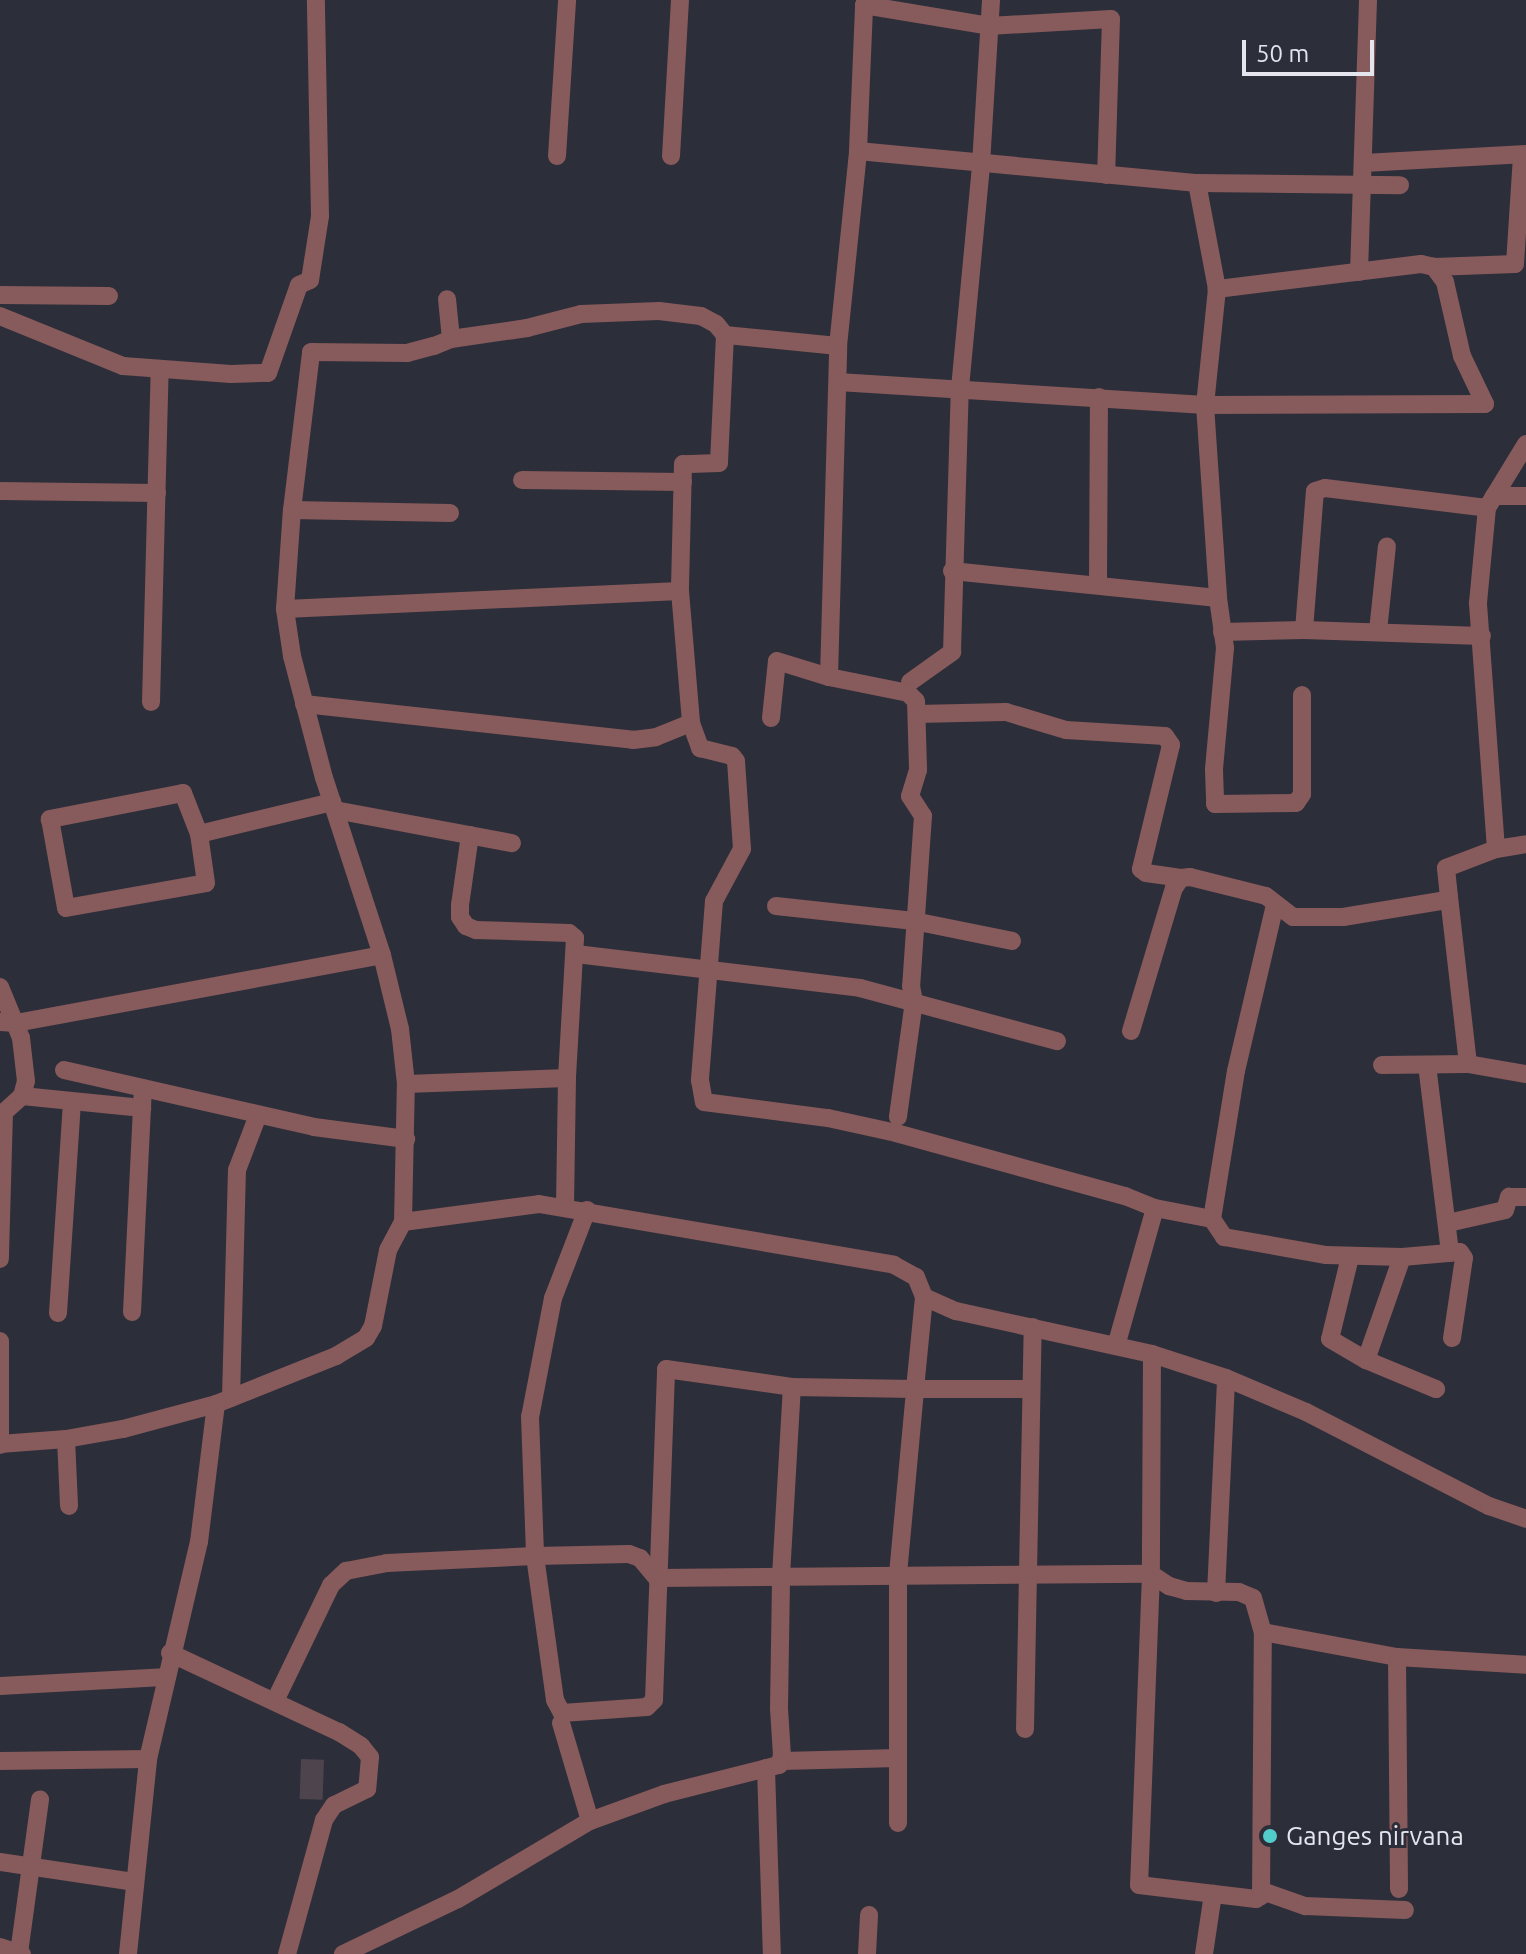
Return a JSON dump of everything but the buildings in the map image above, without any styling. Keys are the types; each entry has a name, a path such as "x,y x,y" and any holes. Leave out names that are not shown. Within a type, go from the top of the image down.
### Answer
{"street":[{"path":"0,316 61,338 106,361 160,369 268,373 299,285 310,280 320,216 316,0"},
{"path":"557,156 567,0"},
{"path":"671,156 680,0"},
{"path":"910,682 952,652 952,571 960,388 981,164 991,0"},
{"path":"1359,272 1368,0"},
{"path":"829,677 838,346 858,151 864,5 989,26 1111,19 1106,175"},
{"path":"858,151 1197,183 1400,185"},
{"path":"1217,289 1421,264 1434,267 1515,264 1524,154 1364,163"},
{"path":"1197,183 1217,289 1205,405 1218,598 1225,648 1214,770 1215,804 1296,803 1302,794 1302,695"},
{"path":"838,382 1205,405 1485,404 1462,356 1445,282 1434,267"},
{"path":"0,295 109,296"},
{"path":"447,299 451,339"},
{"path":"0,1341 0,1444 66,1439 123,1429 224,1401 336,1356 366,1338 373,1326 388,1250 403,1222 406,1084 400,1029 382,955 333,806 304,704 285,609 292,510 311,352 407,353 451,339 527,328 581,314 659,311 701,316 716,324 725,335 719,463 683,464 680,591 691,723 700,748 732,756 736,761 742,849 714,901 700,1080 704,1102 828,1118 896,1133 1125,1196 1155,1208 1212,1219"},
{"path":"725,335 838,346"},
{"path":"151,702 160,369"},
{"path":"1098,583 1099,397"},
{"path":"1496,849 1478,603 1490,502 1526,444"},
{"path":"522,480 683,482"},
{"path":"1304,630 1315,491 1325,488 1490,502 1526,496"},
{"path":"0,491 157,493"},
{"path":"292,510 450,513"},
{"path":"1378,631 1387,546"},
{"path":"952,571 1098,583 1218,598"},
{"path":"285,609 680,591"},
{"path":"1222,632 1378,631 1482,636"},
{"path":"771,718 777,661 829,677 908,693 916,701 918,770 910,796 923,816 914,921 917,929 911,986 914,1001 898,1117"},
{"path":"304,704 633,740 656,737 691,723"},
{"path":"917,714 1006,712 1066,730 1165,736 1171,745 1141,869 1146,873 1197,878 1266,896 1293,917 1328,918 1435,903 1449,897"},
{"path":"183,793 199,834 206,883 66,908 50,819 183,793"},
{"path":"199,834 333,806 512,843"},
{"path":"470,835 460,905 460,917 466,926 476,930 569,933 575,938 567,1078 565,1207"},
{"path":"1468,1064 1446,868 1496,849 1526,844"},
{"path":"1131,1031 1174,888 1181,878"},
{"path":"1275,905 1236,1071 1212,1219 1224,1237 1350,1257 1460,1252 1464,1258 1452,1338"},
{"path":"776,906 914,921 1012,941"},
{"path":"576,954 860,988 1057,1041"},
{"path":"8,1023 382,955"},
{"path":"0,987 26,1081 22,1096 4,1112 0,1259"},
{"path":"1382,1065 1468,1064 1526,1074"},
{"path":"1427,1065 1450,1253"},
{"path":"64,1070 258,1115 406,1139"},
{"path":"406,1084 567,1078"},
{"path":"132,1312 143,1088"},
{"path":"22,1096 142,1108"},
{"path":"58,1313 72,1101"},
{"path":"128,1954 148,1759 164,1677 199,1542 224,1401 237,1170 258,1115"},
{"path":"1448,1223 1505,1210 1509,1197 1526,1197"},
{"path":"403,1222 539,1204 894,1265 916,1277 924,1297 898,1574 898,1823"},
{"path":"1116,1346 1155,1208"},
{"path":"587,1210 553,1298 530,1417 535,1556 555,1700 562,1713 651,1705 655,1694 666,1369 792,1387 1031,1389"},
{"path":"1350,1257 1330,1339 1366,1360 1436,1389"},
{"path":"1366,1360 1402,1257"},
{"path":"924,1297 956,1311 1152,1354 1226,1378 1306,1412 1489,1506 1526,1519"},
{"path":"1025,1729 1033,1327"},
{"path":"657,1578 1151,1574 1169,1586 1216,1593 1239,1592 1253,1598 1263,1632 1262,1891 1256,1899 1139,1885 1151,1574 1152,1354"},
{"path":"1216,1593 1226,1378"},
{"path":"772,1954 774,1764 792,1387"},
{"path":"66,1439 69,1506"},
{"path":"275,1701 331,1585 346,1571 387,1563 629,1554 640,1558 657,1578"},
{"path":"1263,1632 1397,1657 1526,1665"},
{"path":"170,1653 275,1701 361,1746 372,1765 367,1789 334,1805 324,1820 287,1954"},
{"path":"1397,1657 1399,1889"},
{"path":"0,1686 164,1677"},
{"path":"561,1723 590,1821"},
{"path":"343,1954 458,1899 590,1821 664,1794 774,1764 898,1758"},
{"path":"0,1761 148,1759"},
{"path":"0,1947 21,1954 40,1799"},
{"path":"0,1862 134,1882"},
{"path":"1262,1891 1305,1906 1405,1910"},
{"path":"1204,1954 1213,1894"},
{"path":"867,1954 869,1915"}],"place":[{"name":"Ganges nirvana","path":"1270,1836"}]}
